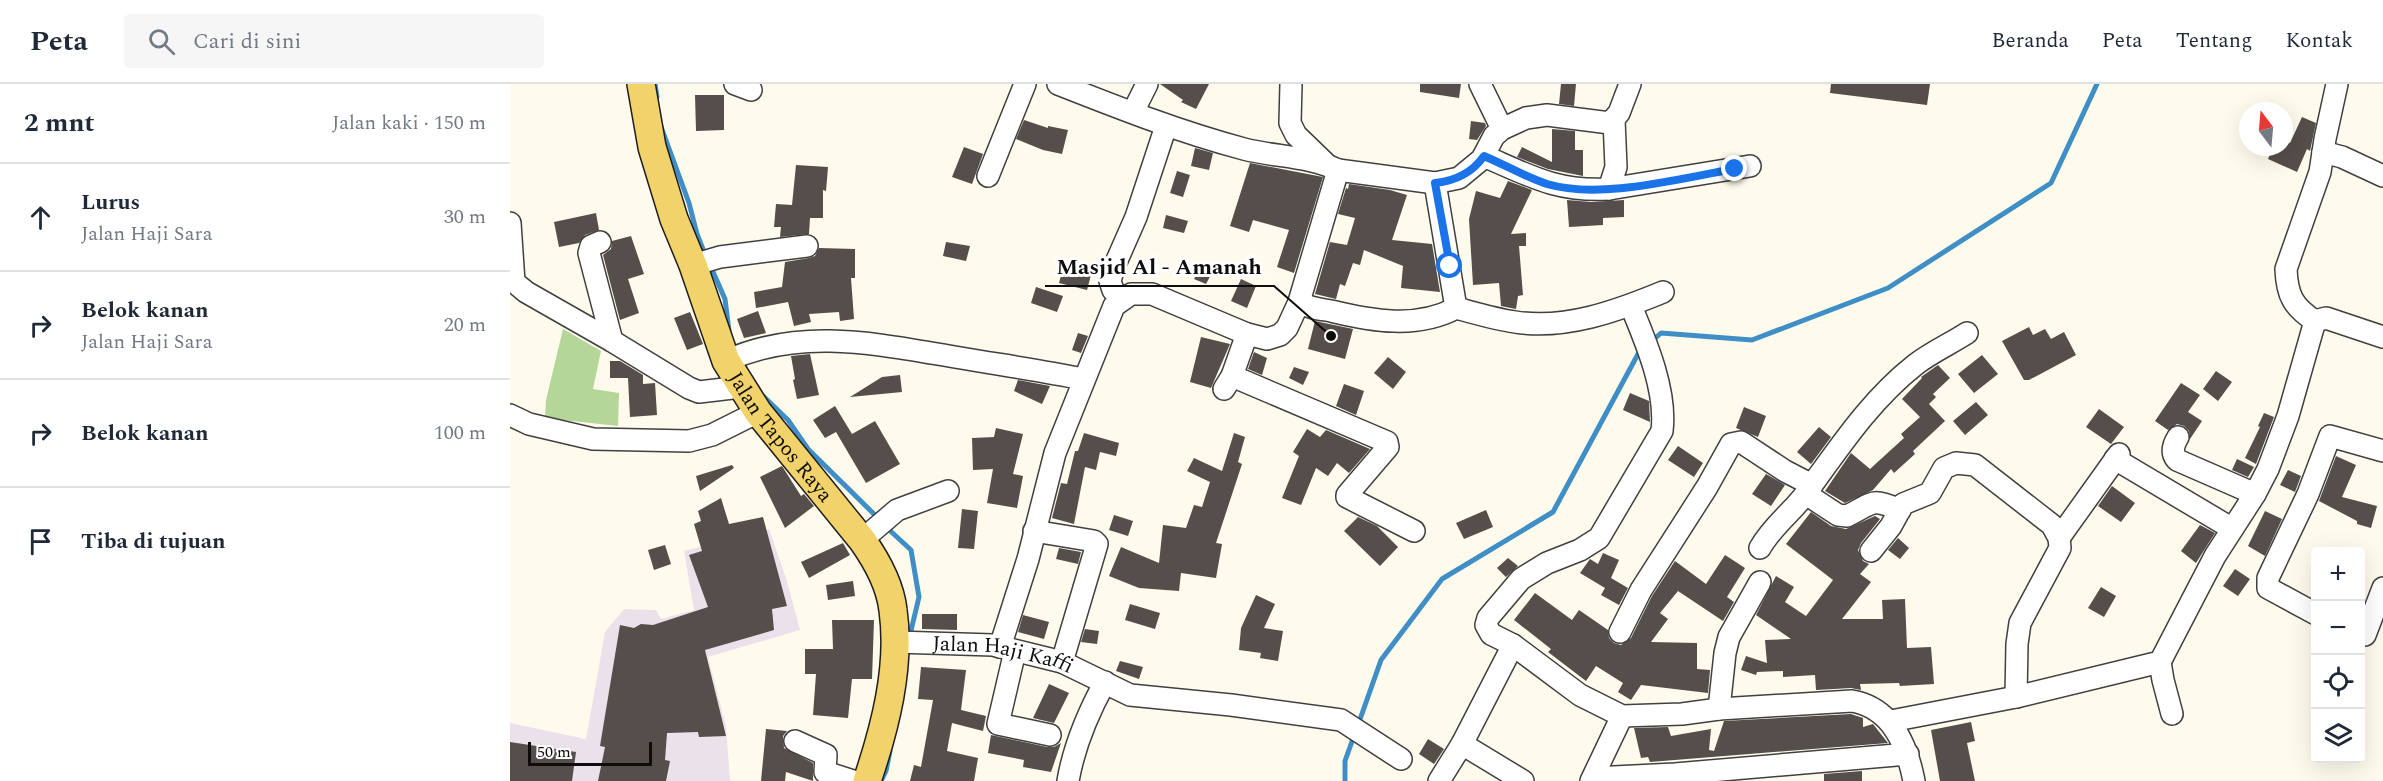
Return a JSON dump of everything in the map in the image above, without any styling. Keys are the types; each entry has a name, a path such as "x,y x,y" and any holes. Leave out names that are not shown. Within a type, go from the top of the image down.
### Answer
{"main road":[{"name":"Jalan Tapos Raya","path":"641,84 652,147 674,219 704,261 726,361 758,412 876,527 877,562 886,583 900,643 884,721 867,781"}],"street":[{"path":"988,176 1025,84"},
{"path":"1058,84 1166,126 1246,149 1331,167 1435,183 1459,178 1478,164 1494,136 1502,129 1526,118 1547,115 1605,124 1614,120 1630,84"},
{"path":"1133,112 1147,84"},
{"path":"1291,84 1290,123 1296,135 1331,167"},
{"path":"1480,84 1502,129"},
{"path":"2315,321 2294,305 2286,280 2286,269 2320,172 2337,84"},
{"path":"1609,189 1616,167 1614,120"},
{"path":"1121,299 1113,290 1110,281 1136,217 1166,126"},
{"path":"2324,152 2342,157 2383,176"},
{"path":"1484,156 1547,184 1577,189 1609,189 1750,166"},
{"path":"1050,735 998,724 1008,649 1034,531 1055,453 1111,312 1121,299 1131,294 1152,294 1247,334 1267,339 1280,335 1287,328 1299,302 1331,167"},
{"path":"1435,183 1456,308"},
{"path":"510,224 512,282 689,388 699,392 741,387"},
{"path":"600,242 591,246 589,253 612,341"},
{"path":"704,261 807,246"},
{"path":"1299,302 1357,317 1398,323 1442,316 1456,308 1515,322 1538,324 1570,322 1631,306 1663,292"},
{"path":"1631,306 1650,354 1664,411 1662,431 1599,538 1580,550 1547,563 1521,579 1488,618 1486,625 1491,634 1513,645 1580,695 1622,716 1682,714 1719,709 1852,701 1866,703 1891,721 1908,754 1914,781"},
{"path":"2315,321 2326,318 2383,337"},
{"path":"2172,714 2160,662 2199,583 2231,528 2255,494 2278,445 2315,321"},
{"path":"1760,548 1770,532 1809,490 1854,424 1917,363 1967,333"},
{"path":"1247,334 1228,382 1387,442 1388,447 1347,497 1414,531"},
{"path":"726,361 739,354 791,342 860,341 1083,379"},
{"path":"510,416 539,427 593,439 689,441 734,426 758,412"},
{"path":"2311,611 2268,588 2268,578 2308,494 2330,435 2383,451"},
{"path":"2178,437 2173,450 2177,460 2255,494"},
{"path":"1620,632 1641,590 1707,487 1731,444 1741,442 1785,471 1838,514 1847,516 1869,504 1881,501 1900,510"},
{"path":"2060,538 2117,456 2231,528"},
{"path":"1871,551 1908,501 1930,492 1944,468 1956,463 1975,465 2052,525 2060,538 2060,549 2020,623 2017,644 2016,697"},
{"path":"876,527 948,491"},
{"path":"1034,531 1094,541 1097,544 1062,662"},
{"path":"1719,709 1729,637 1760,582"},
{"path":"2369,636 2383,588"},
{"name":"Jalan Haji Kaffi","path":"900,643 993,645 1062,662 1130,694 1341,720 1401,759"},
{"path":"1439,781 1462,744 1513,645"},
{"path":"1891,721 2016,697 2160,662"},
{"path":"1068,781 1090,708 1105,682"},
{"path":"1622,716 1592,779 1908,754"},
{"path":"795,741 826,755 825,772 853,781"},
{"path":"1462,744 1523,781"}],"shaded area":[{"path":"769,529 786,578 800,630 708,657 726,726 730,780 733,781 510,781 510,723 586,739 605,632 624,609 656,610 661,619 694,610 684,551"}],"green space":[{"path":"563,329 601,351 593,389 619,393 618,426 545,418 546,400"}],"building":[{"path":"1160,84 1209,84 1196,109 1181,102 1183,100"},
{"path":"1420,84 1461,84 1459,98 1420,92"},
{"path":"1561,84 1576,84 1574,106 1559,104"},
{"path":"1831,84 1930,84 1927,105 1830,93"},
{"path":"695,95 724,95 724,130 696,131"},
{"path":"2302,117 2316,123 2310,151 2307,149 2297,172 2268,159 2269,156 2293,156 2293,136"},
{"path":"1024,120 1048,128 1048,126 1068,130 1062,154 1043,150 1016,139"},
{"path":"1471,121 1485,123 1486,126 1477,140 1469,139"},
{"path":"1552,129 1575,131 1575,150 1583,150 1583,176 1548,169 1517,157 1522,147 1552,162"},
{"path":"964,147 983,154 972,184 952,177"},
{"path":"1195,148 1213,153 1209,170 1191,166"},
{"path":"1250,163 1323,177 1294,273 1277,267 1289,230 1253,220 1249,232 1230,226"},
{"path":"796,165 828,167 826,191 823,190 823,218 810,218 809,234 780,237 781,227 774,227 776,204 792,205"},
{"path":"1177,171 1190,175 1183,197 1170,193"},
{"path":"1508,181 1532,190 1511,234 1526,233 1526,246 1519,246 1523,295 1518,296 1516,309 1501,306 1499,283 1473,285 1469,219 1476,191 1500,198"},
{"path":"1349,184 1407,195 1392,240 1432,244 1440,292 1401,288 1403,266 1364,250 1360,265 1353,263 1345,286 1340,284 1336,299 1315,294 1330,242 1347,245 1355,218 1338,214"},
{"path":"1567,200 1591,202 1624,200 1624,217 1603,218 1603,225 1569,227"},
{"path":"596,213 599,230 585,235 579,243 559,247 554,222"},
{"path":"1166,215 1188,221 1184,233 1163,228"},
{"path":"631,236 644,274 628,279 639,313 620,320 603,255 611,249 612,241"},
{"path":"946,242 970,246 966,261 943,256"},
{"path":"819,248 855,249 855,278 851,278 854,319 840,321 839,312 809,314 811,322 794,326 788,302 756,308 754,292 782,287 785,262 815,256"},
{"path":"1203,262 1215,267 1206,284 1194,279"},
{"path":"1063,268 1091,275 1087,290 1059,283"},
{"path":"1241,279 1256,286 1247,308 1231,301"},
{"path":"1036,287 1063,296 1057,312 1031,303"},
{"path":"758,311 766,333 744,338 737,319"},
{"path":"690,312 703,344 687,350 674,318"},
{"path":"1315,321 1353,329 1345,359 1308,349"},
{"path":"2029,327 2033,335 2045,329 2051,339 2064,332 2076,355 2029,380 2024,380 2002,341"},
{"path":"1078,333 1088,336 1081,353 1072,350"},
{"path":"1201,337 1230,344 1211,388 1190,382"},
{"path":"1254,352 1267,358 1262,375 1248,369"},
{"path":"810,354 819,395 797,399 791,356"},
{"path":"1982,355 1998,374 1974,393 1958,374"},
{"path":"1388,357 1406,372 1393,389 1374,373"},
{"path":"610,361 620,361 643,375 643,384 655,383 657,415 630,417 628,378 610,378"},
{"path":"1938,365 1950,378 1933,394 1936,397 1929,404 1945,421 1913,451 1915,454 1894,473 1891,469 1873,490 1845,503 1825,491 1851,453 1870,469 1904,438 1901,434 1920,417 1902,399 1921,377"},
{"path":"1294,367 1309,372 1303,385 1289,378"},
{"path":"2216,371 2232,382 2218,401 2203,389"},
{"path":"900,375 902,392 850,397 882,377"},
{"path":"1018,380 1050,386 1042,404 1014,391"},
{"path":"2181,383 2200,395 2188,412 2202,421 2190,439 2189,431 2184,426 2177,424 2168,430 2155,421"},
{"path":"1344,384 1364,391 1356,415 1336,406"},
{"path":"1630,393 1649,401 1650,422 1623,410"},
{"path":"1976,402 1988,415 1965,435 1953,421"},
{"path":"835,406 852,434 875,421 900,464 866,483 836,432 825,438 813,420"},
{"path":"1744,407 1766,416 1758,437 1736,428"},
{"path":"2099,409 2124,427 2111,444 2086,427"},
{"path":"2264,413 2274,417 2256,464 2245,458"},
{"path":"1819,427 1831,437 1811,464 1797,452"},
{"path":"996,428 1023,434 1013,474 1023,476 1017,508 987,503 993,469 973,470 972,438 994,437"},
{"path":"1307,429 1320,437 1326,430 1370,449 1349,473 1337,463 1328,476 1316,468 1301,505 1282,498 1299,456 1293,452"},
{"path":"1084,433 1119,443 1116,456 1100,452 1096,470 1085,467 1074,524 1052,518 1061,483 1067,484 1075,451 1078,451"},
{"path":"1234,433 1245,437 1238,462 1242,464 1216,543 1222,544 1216,578 1181,573 1179,591 1139,588 1109,576 1121,547 1159,563 1163,525 1186,528 1194,505 1202,507 1210,482 1187,471 1194,458 1222,471"},
{"path":"1678,446 1703,463 1694,477 1668,460"},
{"path":"2336,456 2356,465 2342,497 2377,506 2371,528 2357,524 2357,521 2319,501"},
{"path":"2237,459 2254,467 2248,477 2232,470"},
{"path":"732,465 734,468 700,491 696,476"},
{"path":"782,466 801,496 804,494 814,506 785,528 760,477"},
{"path":"2288,470 2301,476 2295,492 2280,485"},
{"path":"1766,474 1785,485 1771,506 1752,494"},
{"path":"2112,486 2135,503 2121,522 2098,506"},
{"path":"721,498 729,524 763,517 787,606 772,609 774,630 705,650 726,736 699,737 698,732 667,733 665,760 670,761 666,781 598,781 605,747 600,746 620,625 634,628 641,624 653,625 708,607 689,555 702,551 694,524 701,521 698,511"},
{"path":"962,509 978,511 974,549 958,548"},
{"path":"1486,510 1493,527 1464,539 1456,523"},
{"path":"2265,511 2282,519 2265,556 2248,546"},
{"path":"1811,512 1831,526 1846,529 1875,516 1880,519 1858,550 1863,561 1869,564 1860,574 1871,582 1842,619 1883,619 1882,600 1905,599 1907,648 1931,647 1934,684 1900,686 1899,683 1860,684 1861,690 1851,688 1816,690 1815,675 1783,677 1783,671 1757,672 1756,675 1741,670 1746,656 1767,663 1765,640 1791,639 1756,615 1776,576 1794,587 1785,602 1806,616 1833,580 1786,544"},
{"path":"1114,515 1133,521 1128,536 1109,530"},
{"path":"1358,517 1377,526 1398,547 1380,566 1344,531"},
{"path":"2200,525 2215,533 2196,563 2181,551"},
{"path":"1898,538 1909,548 1900,559 1888,550"},
{"path":"843,543 850,555 809,578 801,562"},
{"path":"665,545 671,564 654,570 648,550"},
{"path":"1059,548 1081,552 1078,564 1056,559"},
{"path":"1603,553 1619,560 1611,578 1628,588 1619,605 1601,595 1605,588 1580,573 1590,559 1598,564"},
{"path":"1725,555 1745,568 1727,597 1734,602 1723,621 1678,591 1660,613 1668,619 1651,642 1697,643 1697,669 1710,670 1708,693 1641,685 1631,700 1618,692 1623,683 1596,666 1586,681 1548,652 1551,649 1514,620 1535,593 1572,620 1579,610 1608,630 1609,638 1621,645 1631,638 1652,596 1675,561 1706,584"},
{"path":"1508,558 1518,566 1506,577 1497,568"},
{"path":"2235,569 2250,579 2238,596 2223,586"},
{"path":"853,581 855,596 828,600 826,585"},
{"path":"2101,587 2116,596 2104,617 2088,608"},
{"path":"1256,595 1275,604 1264,628 1283,631 1278,661 1260,658 1261,653 1239,650 1241,628"},
{"path":"1130,604 1160,613 1155,629 1125,620"},
{"path":"922,614 957,614 957,630 922,629"},
{"path":"1023,615 1049,622 1044,639 1018,632"},
{"path":"832,620 874,620 872,679 852,679 848,718 813,715 816,674 805,674 805,649 833,649"},
{"path":"1085,629 1099,631 1097,644 1081,642"},
{"path":"1120,661 1143,667 1139,679 1116,671"},
{"path":"921,667 966,670 961,710 986,716 983,731 952,723 947,751 978,758 974,781 910,781 914,765 921,767 933,700 918,699"},
{"path":"1049,684 1069,693 1054,723 1033,718"},
{"path":"1851,714 1863,718 1863,727 1873,724 1888,743 1650,762 1648,757 1641,758 1634,728 1668,727 1671,736 1711,729 1709,750 1714,751 1724,721"},
{"path":"1971,722 1975,741 1967,743 1975,781 1940,781 1931,730"},
{"path":"766,729 787,731 783,736 784,748 813,763 813,781 786,772 785,781 761,781"},
{"path":"991,735 1047,747 1054,747 1061,743 1051,772 1023,767 1024,760 988,753"},
{"path":"1428,739 1444,749 1434,764 1419,754"},
{"path":"510,742 576,752 572,781 510,781"},
{"path":"1862,771 1862,781 1824,781 1824,774"}],"waterway":[{"path":"655,84 657,97"},
{"path":"1652,341 1661,333 1752,340 1888,288 2051,183 2097,84"},
{"path":"660,124 706,257"},
{"path":"710,265 725,299 729,331"},
{"path":"1358,725 1381,660 1442,579 1553,512 1638,354 1643,350"},
{"path":"760,393 788,420 808,449 879,519"},
{"path":"885,526 911,550 919,597 909,639"},
{"path":"1345,781 1345,761 1355,733"},
{"path":"881,781 886,771 890,751"}],"place":[{"name":"Masjid Al - Amanah","path":"1331,336"}],"route":[{"path":"1450,266 1435,183 1459,178 1478,164 1484,156 1547,184 1577,189 1609,189 1735,169"}]}
